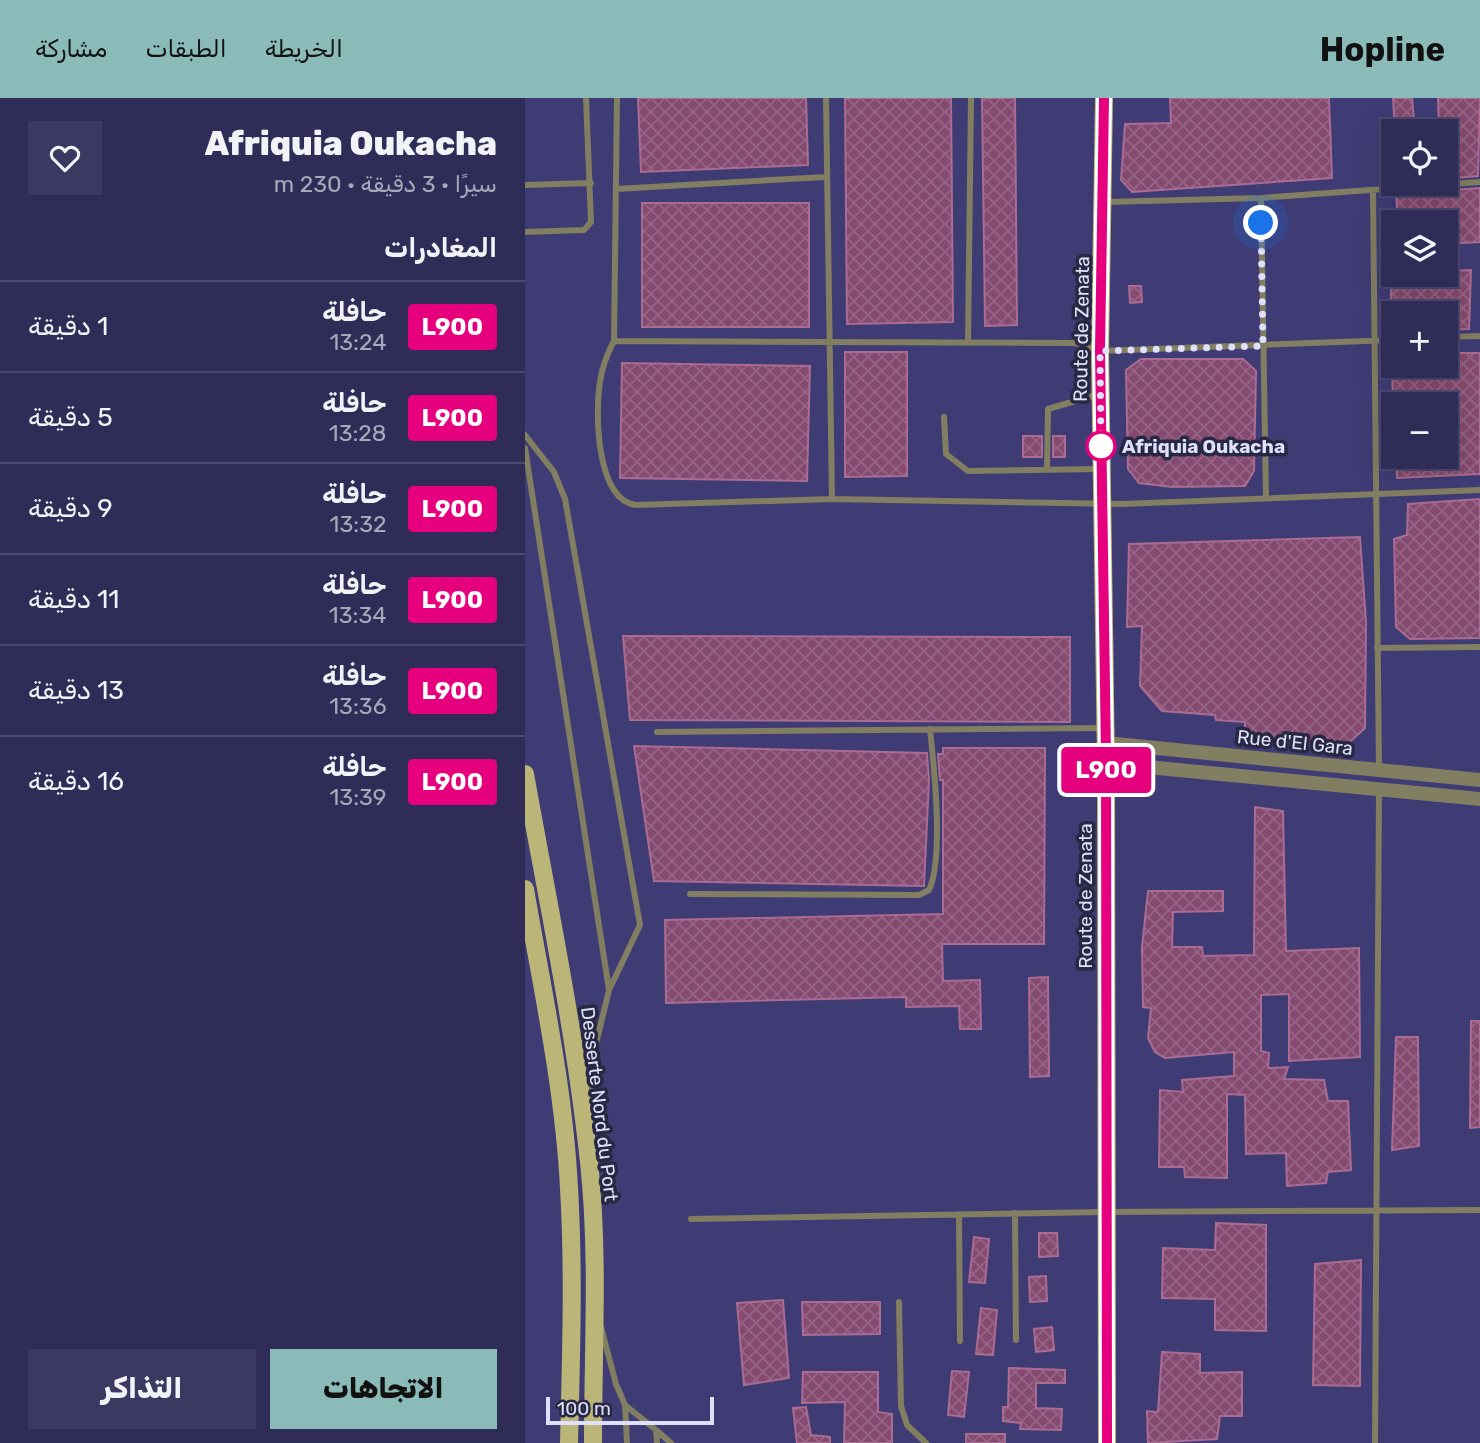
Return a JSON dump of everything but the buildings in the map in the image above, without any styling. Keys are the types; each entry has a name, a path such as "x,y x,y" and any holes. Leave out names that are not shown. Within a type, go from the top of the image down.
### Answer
{"main road":[{"name":"Route de Zenata","path":"1104,98 1105,202 1100,351 1106,735 1107,1443"},
{"name":"Desserte Nord du Port","path":"525,774 586,1133 594,1231 593,1443"},
{"name":"Desserte Nord du Port","path":"525,889 556,1070 569,1186 573,1302 569,1443"}],"street":[{"name":"Rue d'El Gara","path":"1106,735 1379,770 1480,779"},
{"name":"Rue d'El Gara","path":"1106,763 1480,799"}],"lane":[{"path":"525,232 586,228 592,218 586,98"},
{"path":"617,98 614,341 602,370 598,412 606,473 620,500 635,505 832,499 1101,503 1480,490"},
{"path":"826,98 825,177 832,499"},
{"path":"968,344 971,98"},
{"path":"616,189 825,177"},
{"path":"1105,202 1261,198 1480,182"},
{"path":"525,185 591,183"},
{"path":"1373,190 1379,770"},
{"path":"1261,198 1266,498"},
{"path":"1458,337 1480,336"},
{"path":"614,341 1075,343 1100,351 1381,341"},
{"path":"1048,470 1048,410 1101,393"},
{"path":"944,417 946,454 968,471 1101,469"},
{"path":"525,435 554,472 565,499 640,925 610,990 595,1048 586,1133"},
{"path":"525,448 610,990"},
{"path":"1377,648 1480,647"},
{"path":"690,894 919,895 929,890 935,870 935,772 930,729"},
{"path":"657,732 930,729 1106,735"},
{"path":"1375,1443 1379,790"},
{"path":"691,1219 1015,1213 1480,1210"},
{"path":"1015,1213 1016,1340"},
{"path":"959,1214 960,1341"},
{"path":"593,1296 616,1384 625,1405 627,1443"},
{"path":"899,1302 901,1406 907,1424 926,1443"},
{"path":"625,1405 671,1443"},
{"path":"656,1430 657,1443"}],"bus line":[{"name":"L900","path":"1104,98 1105,202 1100,351 1106,755 1107,1443"}],"place":[{"name":"Afriquia Oukacha","path":"1101,446"}],"route":[{"path":"1101,446 1100,351 1263,346 1261,223"}]}
